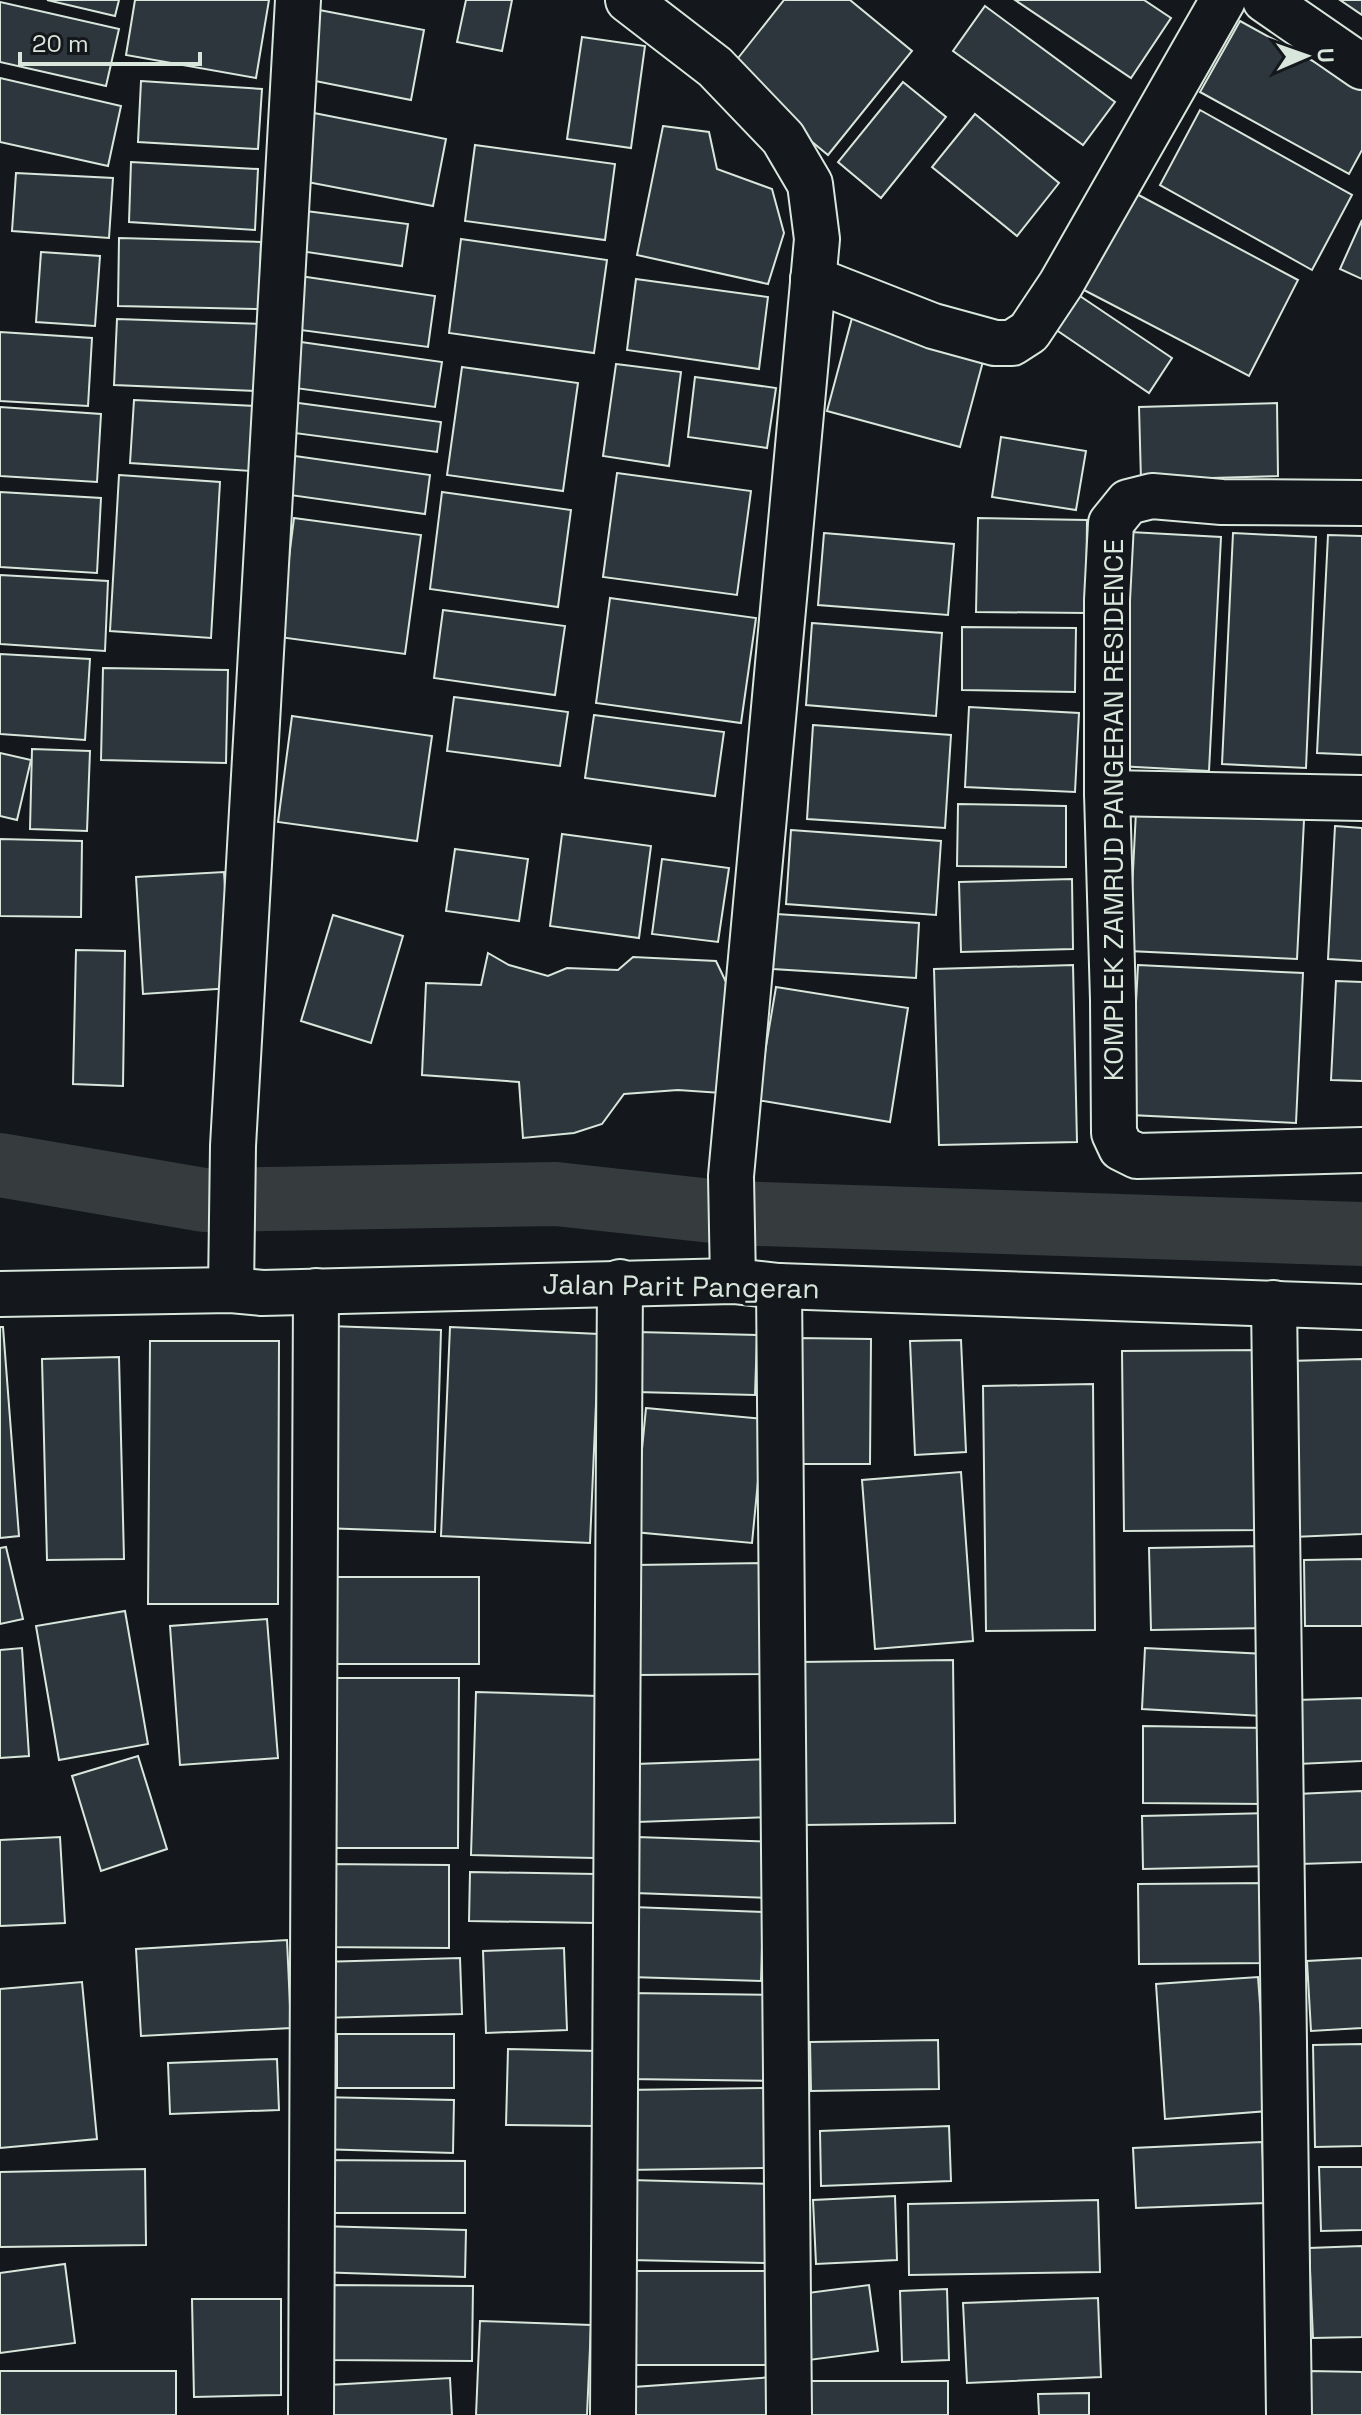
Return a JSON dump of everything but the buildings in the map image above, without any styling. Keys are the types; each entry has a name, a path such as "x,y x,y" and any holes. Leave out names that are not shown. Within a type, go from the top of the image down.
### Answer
{"street":[{"path":"232,1269 233,1146 298,0"},
{"path":"628,0 715,67 783,138 810,184 817,239 731,1176 732,1267"},
{"path":"813,279 933,326 995,343 1012,343 1029,332 1061,284 1223,0"},
{"path":"1265,0 1362,67"},
{"name":"KOMPLEK ZAMRUD PANGERAN RESIDENCE","path":"1362,503 1222,502 1152,496 1128,502 1111,523 1107,600 1107,793 1114,1133 1121,1148 1137,1156 1362,1150"},
{"path":"1107,793 1362,798"},
{"name":"Jalan Parit Pangeran","path":"0,1294 232,1269 262,1293 620,1282 732,1267 779,1286 1362,1307"},
{"path":"613,2415 620,1282"},
{"path":"779,1286 789,2415"},
{"path":"311,2415 316,1291"},
{"path":"1274,1303 1289,2415"}],"waterway":[{"path":"0,1165 204,1200 556,1194 730,1213 1362,1234"}]}
